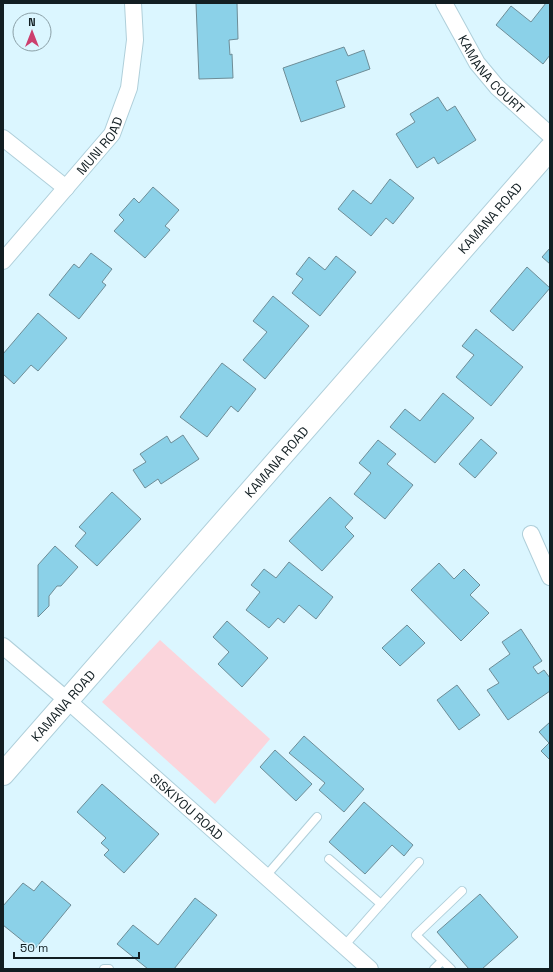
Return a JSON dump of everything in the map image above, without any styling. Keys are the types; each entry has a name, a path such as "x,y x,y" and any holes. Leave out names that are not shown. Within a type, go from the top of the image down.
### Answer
{"street":[{"name":"MUNI ROAD","path":"3,261 112,134 129,88 135,40 133,3"},
{"name":"KAMANA COURT","path":"444,3 477,63 497,87 550,135"},
{"path":"3,138 66,188"},
{"name":"KAMANA ROAD","path":"3,774 550,149"},
{"path":"531,534 550,577"},
{"name":"SISKIYOU ROAD","path":"3,646 67,700 370,969"}],"lane":[{"path":"266,876 317,817"},
{"path":"329,859 381,904"},
{"path":"344,946 419,862"},
{"path":"451,969 416,935 462,891"},
{"path":"434,969 442,961"},
{"path":"104,969 109,969"}],"shaded area":[{"path":"160,640 270,739 215,804 102,702"}],"building":[{"path":"196,3 237,3 238,39 229,40 230,55 232,54 233,78 199,79"},
{"path":"546,3 550,3 550,55 543,64 496,25 511,6 531,22"},
{"path":"344,47 348,56 364,50 370,69 336,81 345,107 301,122 283,68"},
{"path":"438,97 447,111 455,106 476,140 438,164 434,157 417,168 396,134 415,122 410,114"},
{"path":"390,179 414,198 393,224 386,218 371,236 338,209 353,190 371,204"},
{"path":"153,187 179,210 165,226 170,230 145,258 114,231 124,220 119,215 134,198 139,203"},
{"path":"550,248 550,264 542,257"},
{"path":"91,253 112,269 102,282 106,285 79,319 49,295 74,264 79,268"},
{"path":"336,256 356,272 320,316 292,293 303,279 296,274 309,257 325,270"},
{"path":"527,267 550,288 513,331 490,311"},
{"path":"273,296 309,326 265,379 243,360 267,332 253,321"},
{"path":"38,313 67,338 38,371 31,365 14,384 3,374 3,354"},
{"path":"476,329 523,367 491,406 456,377 474,355 462,346"},
{"path":"222,363 256,389 238,412 231,406 207,437 180,417"},
{"path":"443,393 474,418 435,463 390,427 405,409 420,421"},
{"path":"183,435 199,459 161,484 158,479 145,488 133,470 146,462 140,454 167,436 171,443"},
{"path":"481,439 497,453 475,478 459,464"},
{"path":"378,440 396,454 387,464 413,485 385,519 354,494 371,473 359,463"},
{"path":"112,492 141,519 97,566 75,546 86,533 79,527"},
{"path":"330,497 353,518 345,527 354,536 322,571 289,541"},
{"path":"55,546 78,567 61,586 57,586 49,596 49,606 38,617 38,565"},
{"path":"289,562 333,597 316,619 299,605 284,623 278,618 269,628 246,610 260,592 251,585 264,569 276,578"},
{"path":"439,563 454,579 464,569 480,585 470,595 489,613 461,641 411,590"},
{"path":"227,621 268,658 242,687 218,664 229,652 213,637"},
{"path":"407,625 425,643 400,666 382,648"},
{"path":"521,629 542,661 533,667 538,674 544,670 550,678 550,691 508,720 487,690 499,683 489,669 510,654 502,642"},
{"path":"457,685 480,715 459,730 437,700"},
{"path":"550,722 550,760 541,751 549,743 539,732"},
{"path":"304,736 364,789 344,812 319,790 325,783 289,753"},
{"path":"275,750 312,784 296,801 260,767"},
{"path":"102,784 159,834 124,873 104,855 109,850 101,843 106,838 77,812"},
{"path":"364,802 413,845 404,856 392,845 365,874 329,842"},
{"path":"42,881 71,905 34,950 3,925 3,906 23,883 34,891"},
{"path":"480,894 518,937 482,969 469,969 437,932"},
{"path":"195,898 217,915 174,969 148,969 117,944 133,925 158,945"}]}
